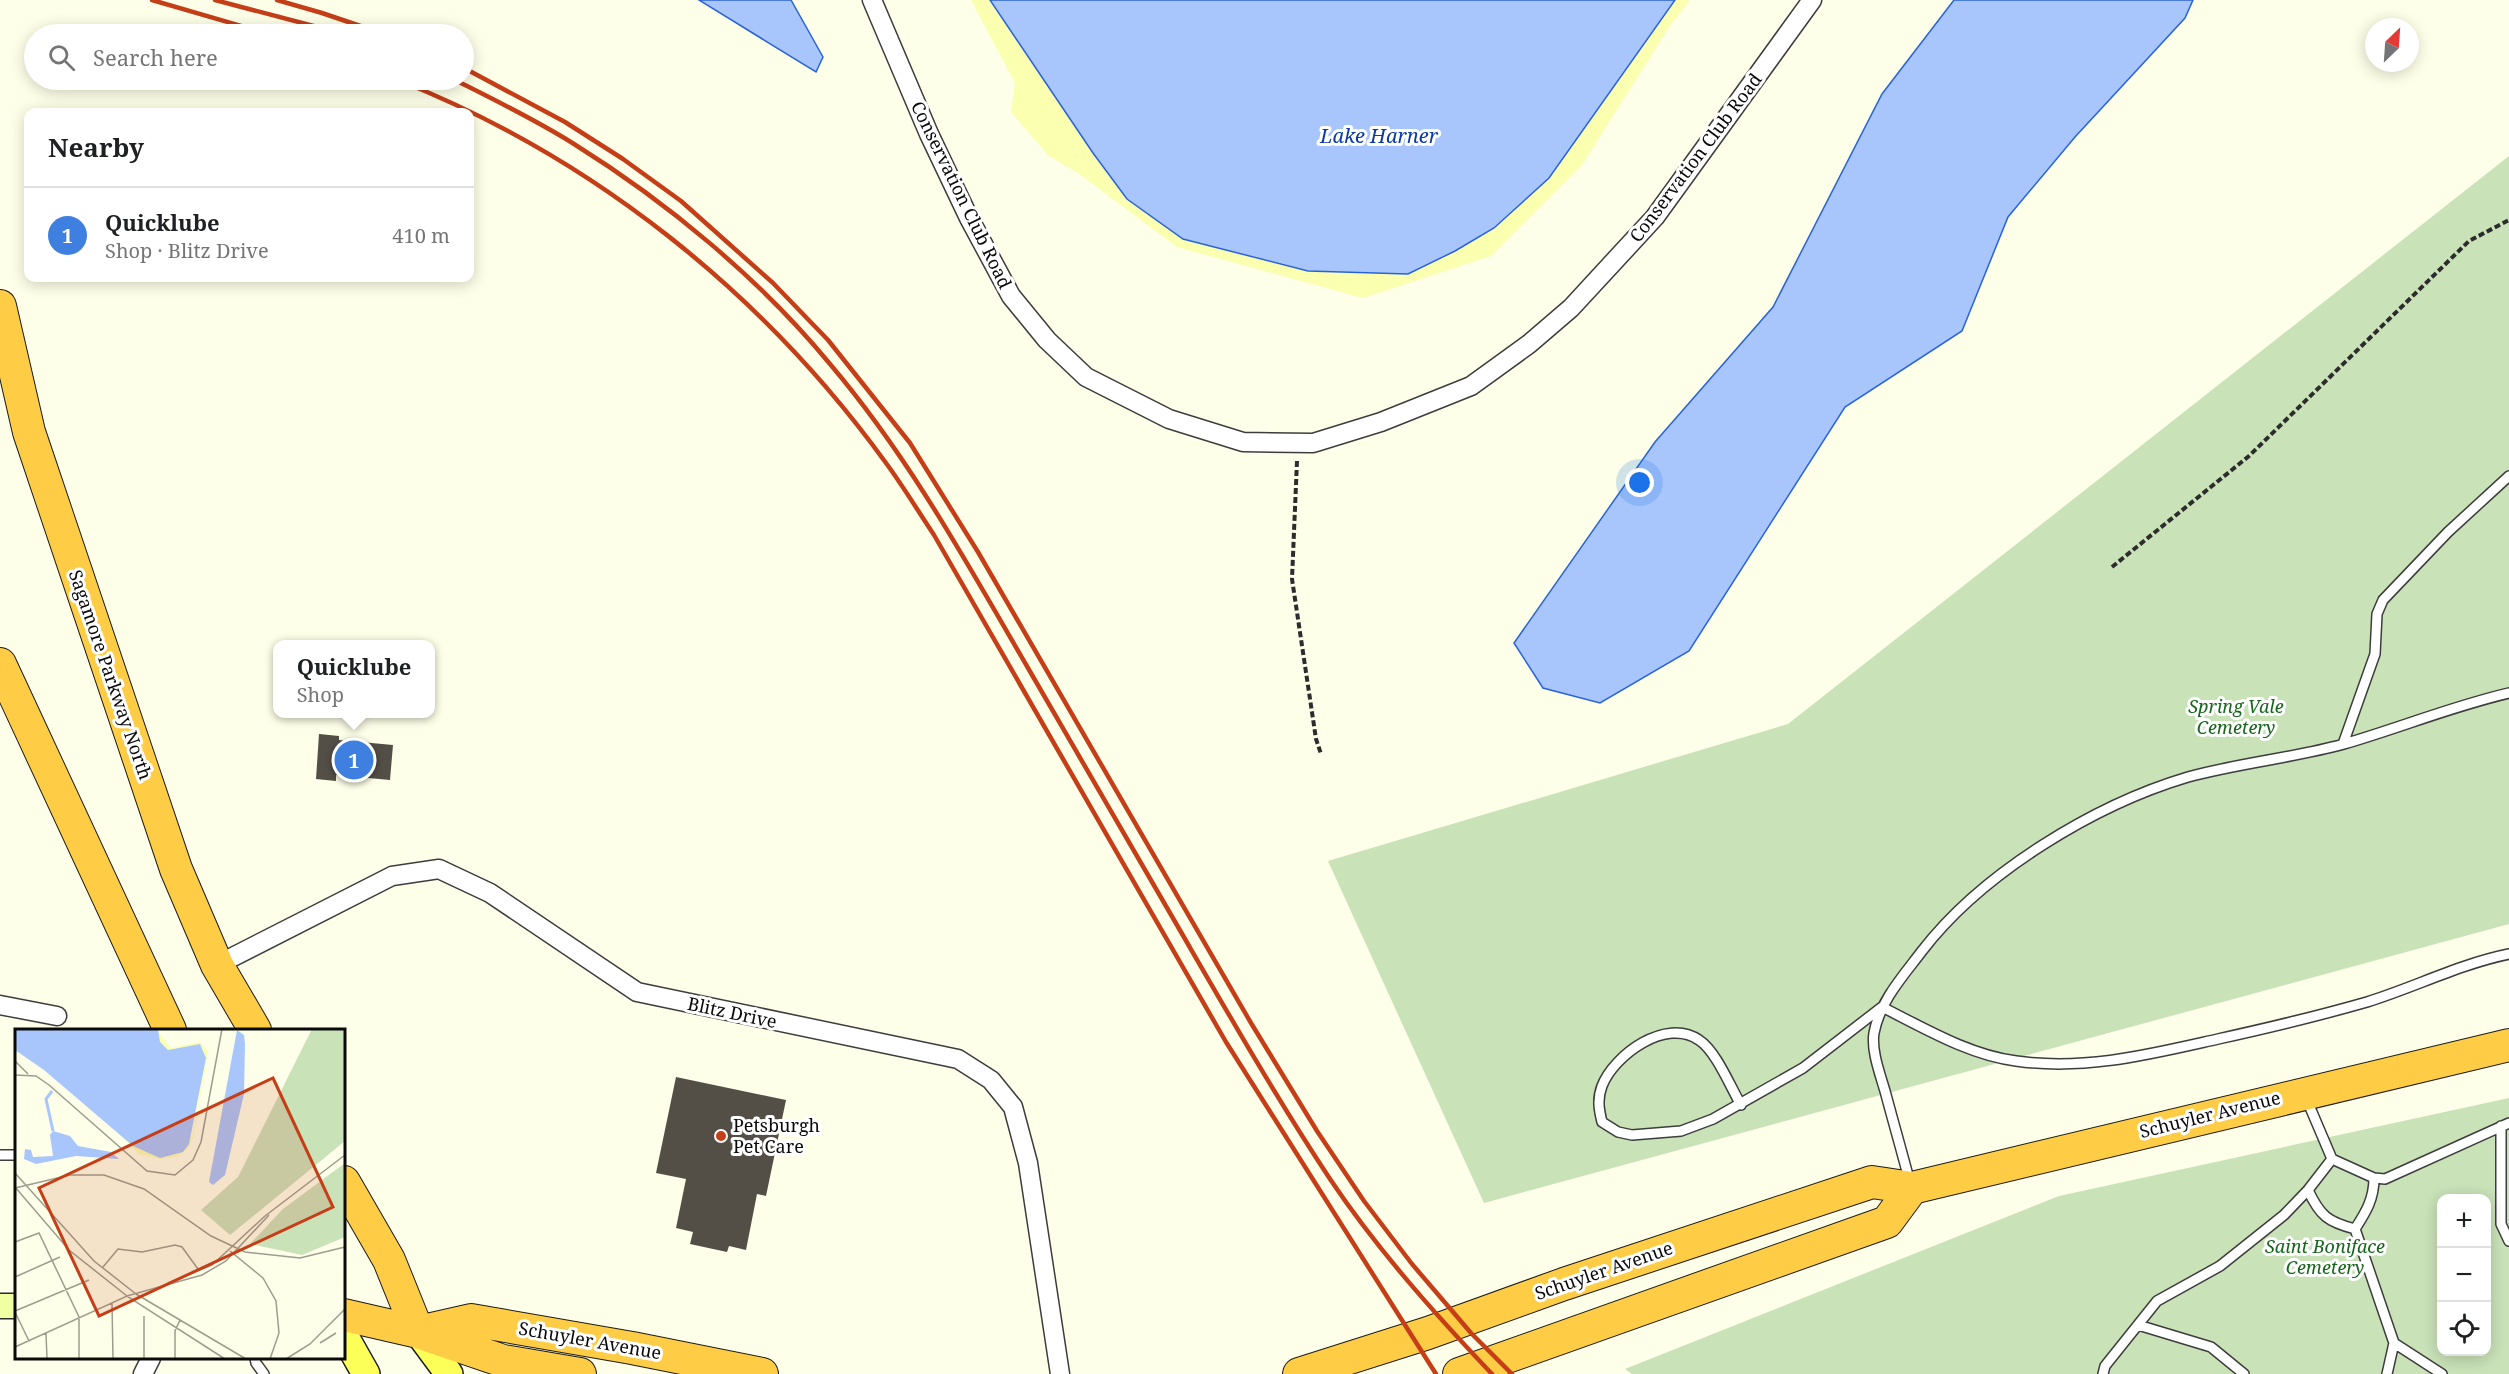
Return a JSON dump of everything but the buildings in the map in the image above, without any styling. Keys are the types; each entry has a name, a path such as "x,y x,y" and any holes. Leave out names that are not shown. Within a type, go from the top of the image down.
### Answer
{"highway":[{"name":"Sagamore Parkway North","path":"0,306 29,432 176,870 217,965 254,1029"},
{"path":"0,664 170,1029"},
{"name":"Schuyler Avenue","path":"1299,1374 1428,1333 1564,1284 1872,1182 1912,1188 2509,1045"},
{"path":"345,1184 389,1260 418,1332"},
{"path":"1459,1374 1887,1222 1912,1188"},
{"name":"Schuyler Avenue","path":"345,1315 418,1332 503,1361 579,1374"},
{"name":"Schuyler Avenue","path":"418,1332 471,1320 632,1348 762,1374"}],"main road":[{"path":"418,1332 449,1374"},
{"path":"345,1337 366,1374"}],"street":[{"name":"Conservation Club Road","path":"872,0 929,134 969,218 1011,296 1047,340 1086,377 1169,419 1243,442 1298,443 1313,443 1381,422 1471,386 1554,323 1607,271 1655,217 1812,0"},
{"name":"Blitz Drive","path":"217,965 392,876 439,868 490,893 637,992 958,1059 991,1080 1013,1107 1028,1163 1060,1374"},
{"path":"0,1005 57,1016"},
{"path":"143,1374 150,1359"}],"lane":[{"path":"2343,744 2375,654 2377,614 2383,600 2448,532 2509,476"},
{"path":"1741,1105 1710,1051 1699,1040 1684,1033 1659,1035 1623,1057 1610,1071 1602,1087 1598,1105 1602,1122 1618,1132 1632,1135 1681,1131 1741,1105 1803,1068 1882,1007 1938,930 1970,900 2039,847 2103,811 2144,792 2189,777 2343,744 2509,693"},
{"path":"1882,1007 1945,1038 1982,1053 2016,1061 2070,1064 2127,1060 2356,1005 2509,954"},
{"path":"1882,1007 1873,1035 1877,1062 1912,1188"},
{"path":"2304,1093 2332,1159 2373,1178 2385,1179 2506,1127 2501,1224 2509,1241"},
{"path":"2103,1374 2105,1366 2157,1301 2220,1266 2284,1215 2308,1190 2332,1159"},
{"path":"2355,1229 2369,1208 2374,1189 2373,1178"},
{"path":"2308,1190 2318,1211 2336,1224 2355,1229"},
{"path":"2355,1229 2394,1343 2386,1374"},
{"path":"2138,1325 2211,1347 2244,1374"},
{"path":"2394,1343 2442,1374"},
{"path":"255,1359 264,1374"}],"path":[{"path":"2112,567 2248,456 2469,241 2509,220"},
{"path":"1298,443 1292,579 1316,739 1321,754"}],"sand":[{"path":"971,0 990,0 1000,16 1183,239 1308,271 1494,228 1549,178 1675,0 1690,0 1671,24 1582,165 1491,256 1363,298 1177,247 1078,173 1049,156 1011,112 1015,83"}],"green space":[{"name":"Spring Vale Cemetery","path":"2509,156 2509,924 1484,1203 1328,861 1788,724"},
{"name":"Saint Boniface Cemetery","path":"2509,1098 2509,1374 1632,1374 1625,1369 2059,1196"}],"water":[{"path":"699,0 791,0 823,57 816,72"},
{"name":"Lake Harner","path":"990,0 1675,0 1549,178 1494,228 1455,251 1408,274 1308,271 1183,239 1127,199 1093,153"},
{"path":"1954,0 2193,0 2185,18 2075,137 2008,217 1962,331 1845,407 1689,651 1600,703 1543,688 1514,643 1655,442 1773,307 1882,94"}],"railway":[{"path":"152,0 235,24"},
{"path":"215,0 306,24"},
{"path":"277,0 354,24"},
{"path":"474,73 565,122 623,159 681,201 773,283 828,340 910,443 978,552 1251,1023 1317,1131 1364,1201 1412,1264 1471,1333 1512,1374"},
{"path":"420,90 461,108"},
{"path":"474,90 530,118 574,144 643,191 711,244 774,302 859,399 911,473 959,550 1235,1026 1310,1149 1348,1205 1387,1255 1492,1374"},
{"path":"474,114 539,148 606,190 669,237 729,287 785,342 838,401 892,472 934,535 1226,1042 1436,1374"}],"place":[{"name":"Quicklube","path":"354,760"},
{"name":"Petsburgh Pet Care","path":"721,1136"}]}
